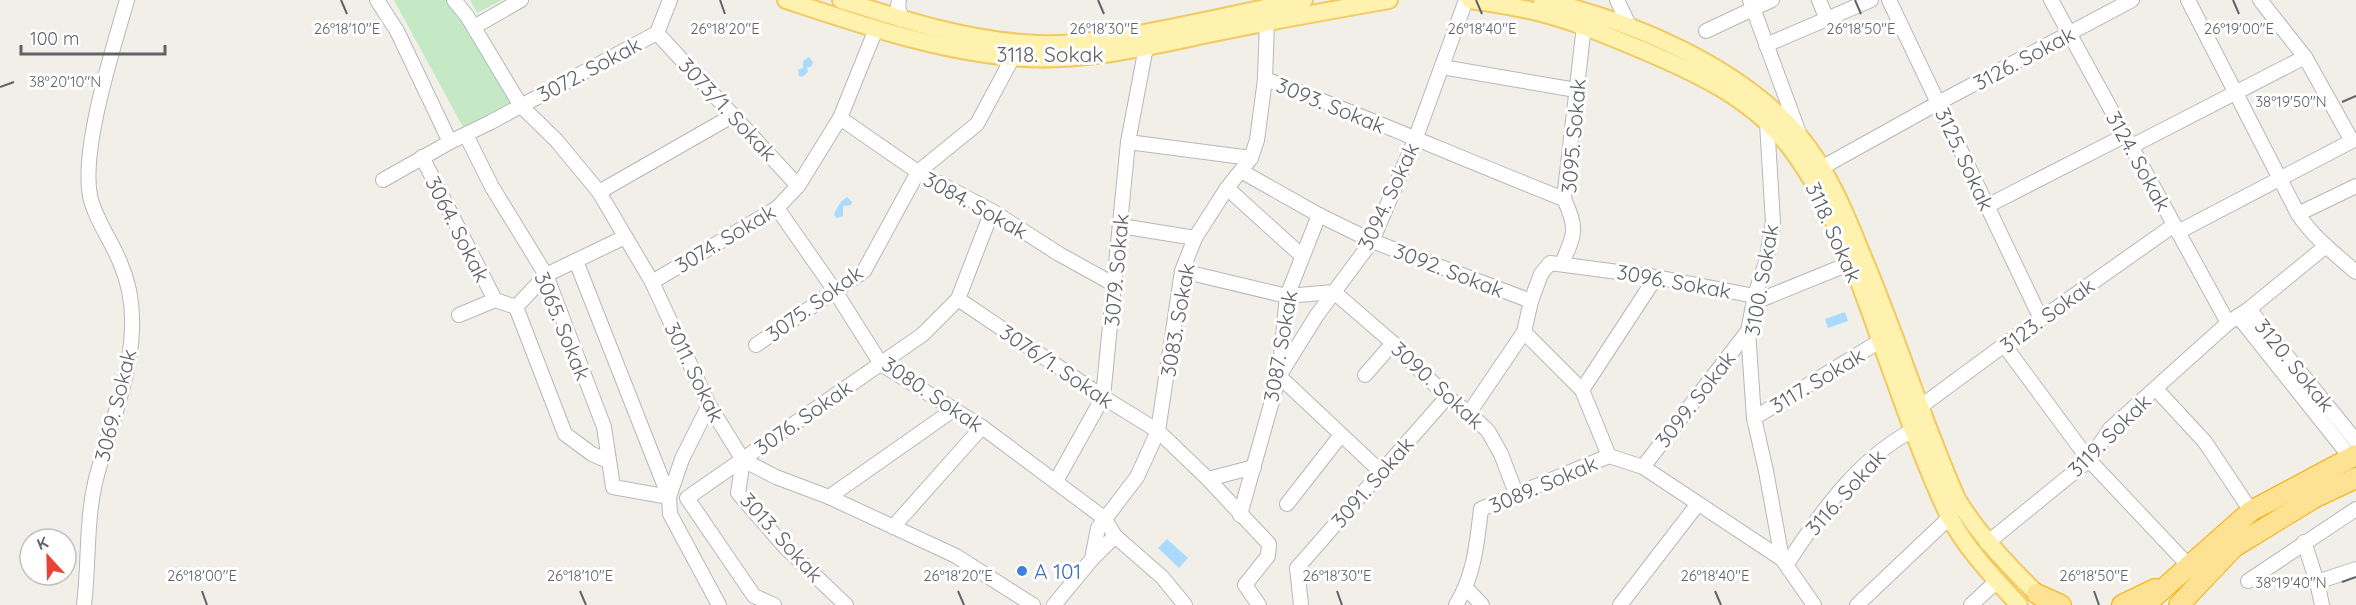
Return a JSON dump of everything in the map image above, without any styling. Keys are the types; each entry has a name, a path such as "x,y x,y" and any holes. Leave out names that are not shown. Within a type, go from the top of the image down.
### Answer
{"highway":[{"path":"2145,605 2251,511 2354,452"},
{"path":"2179,605 2234,547 2314,498 2356,478"},
{"path":"2194,605 2234,547"},
{"path":"2122,605 2166,584"},
{"path":"2043,599 2061,605"}],"main road":[{"name":"3118. Sokak","path":"786,0 876,29 964,51 1013,57 1071,57 1118,53 1146,47 1304,0"},
{"name":"3118. Sokak","path":"841,0 902,20 964,36 1024,44 1086,43 1265,10 1389,0"},
{"name":"3118. Sokak","path":"1468,0 1531,10 1584,26 1692,70 1729,92 1767,123 1791,148 1826,205 1851,263 1913,430 1950,517 1997,581 2019,605"},
{"name":"3118. Sokak","path":"1542,0 1630,27 1694,56 1732,78 1771,108 1800,137 1839,198 1957,499 1987,543 2043,599"}],"street":[{"name":"3069. Sokak","path":"84,605 87,545 95,484 123,383 132,330 128,285 90,197 88,171 96,118 127,0"},
{"path":"377,0 397,31 450,142"},
{"name":"3011. Sokak","path":"454,0 470,22 520,106 556,140 599,192 652,282 709,405 742,460"},
{"name":"3011. Sokak","path":"462,0 470,22"},
{"path":"470,22 521,0"},
{"path":"657,33 670,0"},
{"path":"899,0 902,20"},
{"name":"3094. Sokak","path":"1279,376 1317,315 1372,240 1415,140 1468,0"},
{"path":"1617,0 1630,27"},
{"path":"1706,31 1751,5 1772,0"},
{"path":"1819,0 1827,20"},
{"path":"1766,45 1871,0"},
{"name":"3125. Sokak","path":"1888,0 2041,319"},
{"name":"3124. Sokak","path":"2051,0 2176,229 2238,316 2354,452"},
{"name":"3126. Sokak","path":"1821,168 2070,34 2114,4 2132,0"},
{"path":"2188,0 2298,214 2305,225 2356,272"},
{"path":"1987,206 2235,93 2305,57 2260,0"},
{"path":"1751,5 1800,137"},
{"name":"3083. Sokak","path":"1054,605 1092,559 1098,528 1137,477 1158,430 1182,271 1195,238 1227,188 1251,158 1257,140 1265,79 1265,10"},
{"name":"3095. Sokak","path":"1562,263 1572,242 1574,220 1564,199 1584,26"},
{"name":"3074. Sokak","path":"652,282 777,208 798,186 840,118 876,29"},
{"name":"3072. Sokak","path":"383,180 422,157 657,33"},
{"name":"3073/1. Sokak","path":"657,33 798,186"},
{"name":"3079. Sokak","path":"1056,481 1103,397 1128,142 1146,47"},
{"name":"3075. Sokak","path":"756,345 864,271 918,172 977,124 1013,57"},
{"name":"3123. Sokak","path":"1920,407 2041,319 2176,229 2352,141 2305,57"},
{"path":"1442,67 1576,90"},
{"name":"3093. Sokak","path":"1265,79 1342,107 1415,140 1564,199"},
{"path":"599,192 732,116"},
{"name":"3084. Sokak","path":"840,118 918,172 992,211 1059,254 1115,285"},
{"name":"3100. Sokak","path":"1767,123 1773,222 1766,262 1755,296 1748,331 1754,417 1784,562 1814,605"},
{"name":"3065. Sokak","path":"466,135 492,187 546,275 604,427 613,487 669,497"},
{"path":"1128,142 1251,158"},
{"name":"3064. Sokak","path":"422,157 495,300"},
{"name":"3092. Sokak","path":"1241,171 1372,240 1530,301"},
{"path":"2298,214 2356,186"},
{"path":"1227,188 1302,256"},
{"name":"3080. Sokak","path":"777,208 835,291 881,363 982,426 1104,518"},
{"name":"3076. Sokak","path":"774,605 754,596 687,498 921,335 958,299 992,211"},
{"name":"3087. Sokak","path":"1240,514 1279,376 1287,296 1319,214"},
{"path":"1121,226 1195,238"},
{"path":"516,306 546,275 625,237"},
{"name":"3119. Sokak","path":"1987,543 2089,460 2110,429 2238,316 2326,246"},
{"name":"3065. Sokak","path":"576,261 669,497 670,514 719,605"},
{"path":"1469,412 1524,332 1530,301 1541,274 1550,262 1562,263"},
{"name":"3096. Sokak","path":"1562,263 1656,277 1765,298 1851,263"},
{"path":"1182,271 1287,296 1334,292"},
{"path":"1582,390 1656,277"},
{"name":"3090. Sokak","path":"1334,292 1393,343 1447,397 1469,412 1488,431 1501,454 1517,496"},
{"name":"3076/1. Sokak","path":"958,299 1103,397 1158,430 1208,479 1269,544 1268,556 1245,585 1259,605"},
{"path":"459,315 495,300 516,306"},
{"path":"516,306 565,434 592,454 608,461"},
{"name":"3099. Sokak","path":"1643,467 1748,331"},
{"path":"1524,332 1582,390 1609,456"},
{"name":"3117. Sokak","path":"1754,417 1880,342"},
{"path":"1365,375 1393,343"},
{"path":"2004,345 2089,460 2188,566"},
{"path":"1279,376 1380,471"},
{"path":"2156,389 2205,442 2251,511"},
{"name":"3091. Sokak","path":"1301,605 1297,568 1447,397"},
{"path":"669,497 682,459 709,405"},
{"path":"830,497 953,410"},
{"path":"893,527 982,426"},
{"name":"3116. Sokak","path":"1784,562 1816,518 1876,453 1913,430"},
{"path":"1287,504 1341,435"},
{"name":"3089. Sokak","path":"1456,605 1466,588 1477,548 1481,509 1609,456 1643,467 1784,562"},
{"path":"742,460 777,477 830,497 957,556 1032,605"},
{"name":"3013. Sokak","path":"742,460 738,493 785,546 846,605"},
{"path":"1208,479 1254,468"},
{"path":"1620,605 1697,505"},
{"path":"2247,580 2356,509"},
{"path":"1857,605 1950,517"},
{"path":"1104,518 1115,536 1162,576 1185,605"},
{"path":"1092,559 1115,536"},
{"path":"2304,542 2322,605"},
{"path":"2317,582 2356,569"},
{"path":"1971,605 1997,581"},
{"path":"1466,588 1482,605"}],"green space":[{"path":"394,0 448,0 512,103 463,127"},
{"path":"470,0 502,0 477,13"}],"water":[{"path":"809,57 813,62 811,67 807,67 808,72 802,77 799,76 798,70 803,68 803,61"},
{"path":"847,197 852,202 851,205 843,206 843,216 837,218 834,215 836,210"},
{"path":"1845,312 1848,321 1828,328 1825,319"},
{"path":"1167,539 1188,558 1179,568 1158,548"}],"place":[{"name":"A 101","path":"1022,571"}]}
